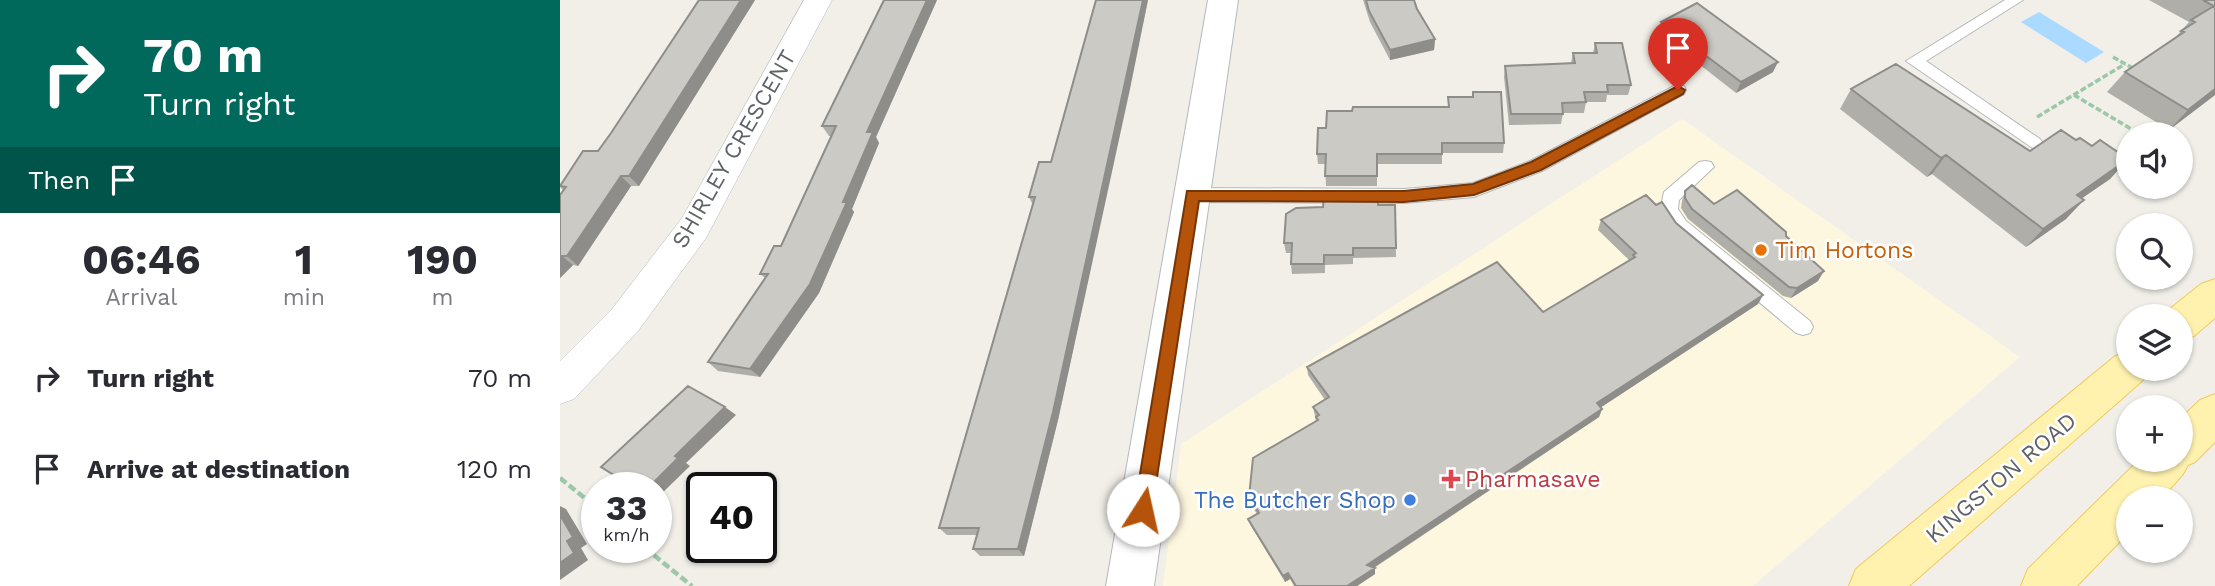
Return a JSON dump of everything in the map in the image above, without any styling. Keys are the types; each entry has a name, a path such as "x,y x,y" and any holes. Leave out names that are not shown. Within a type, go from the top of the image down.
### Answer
{"main road":[{"path":"2193,313 2215,295"},
{"name":"KINGSTON ROAD","path":"1873,586 2116,379"},
{"path":"2193,435 2215,413"},
{"path":"2143,486 2156,472"},
{"path":"2045,586 2116,513"}],"street":[{"name":"SHIRLEY CRESCENT","path":"560,387 625,320 694,228 818,0"},
{"path":"1130,586 1223,0"}],"lane":[{"path":"2016,0 1914,61 2034,143"},
{"path":"1192,195 1404,196 1474,190 1536,166 1678,90"},
{"path":"1705,167 1670,197 1669,210 1680,226 1803,327"}],"path":[{"path":"2113,57 2143,74"},
{"path":"2016,130 2125,64"},
{"path":"2074,95 2119,122"},
{"path":"560,478 581,495"},
{"path":"664,563 692,586"}],"shaded area":[{"path":"1682,119 2020,357 1753,586 1163,586 1181,444"}],"water":[{"path":"2039,12 2104,52 2086,63 2021,22"}],"building":[{"path":"699,0 741,0 629,176 621,176 567,256 560,258 560,195 566,187 560,186 583,151 598,151"},
{"path":"884,0 927,0 867,132 873,132 843,202 847,202 810,284 750,369 708,362 768,274 760,274 774,246 781,246 836,126 822,126"},
{"path":"1096,0 1143,0 1053,412 1018,549 973,549 979,528 939,528 1035,197 1029,197 1039,162 1051,162"},
{"path":"1366,0 1414,0 1435,39 1390,50"},
{"path":"2203,0 2215,0 2215,89 2188,110 2125,72 2184,32 2181,31 2195,22 2191,20 2214,6"},
{"path":"1697,3 1778,62 1741,82 1661,22"},
{"path":"1595,43 1622,43 1631,85 1607,85 1608,92 1584,92 1586,102 1562,103 1563,114 1511,114 1505,66 1575,63 1573,53 1597,53"},
{"path":"1896,64 2030,151 2061,130 2092,146 2100,140 2116,151 2116,167 2077,195 2084,200 2043,229 1946,155 1941,158 1851,89"},
{"path":"1473,92 1501,92 1504,143 1442,143 1442,154 1377,154 1377,176 1325,176 1326,154 1317,154 1318,128 1326,128 1327,111 1352,111 1353,107 1449,107 1448,97 1473,97"},
{"path":"1692,185 1714,204 1737,190 1786,232 1786,236 1824,271 1797,288 1789,287 1692,209 1685,198 1685,191"},
{"path":"1324,195 1378,196 1378,205 1395,205 1396,248 1353,248 1353,255 1324,255 1324,264 1291,264 1292,243 1284,243 1286,214 1296,208 1323,207"},
{"path":"1646,195 1656,205 1662,202 1676,223 1763,295 1597,403 1602,409 1367,565 1375,568 1347,586 1296,586 1288,573 1283,576 1248,519 1259,513 1249,497 1253,458 1318,420 1316,417 1319,415 1313,407 1329,397 1307,367 1497,262 1543,312 1635,257 1633,255 1636,253 1601,220"},
{"path":"688,386 725,407 675,456 678,458 664,472 609,472 601,467"},
{"path":"560,515 573,537 567,541 574,553 560,563"}],"place":[{"name":"Tim Hortons","path":"1761,250"},
{"name":"Pharmasave","path":"1451,479"},
{"name":"The Butcher Shop","path":"1410,500"}],"route":[{"path":"1143,510 1192,195 1404,196 1474,190 1536,166 1678,90"}]}
